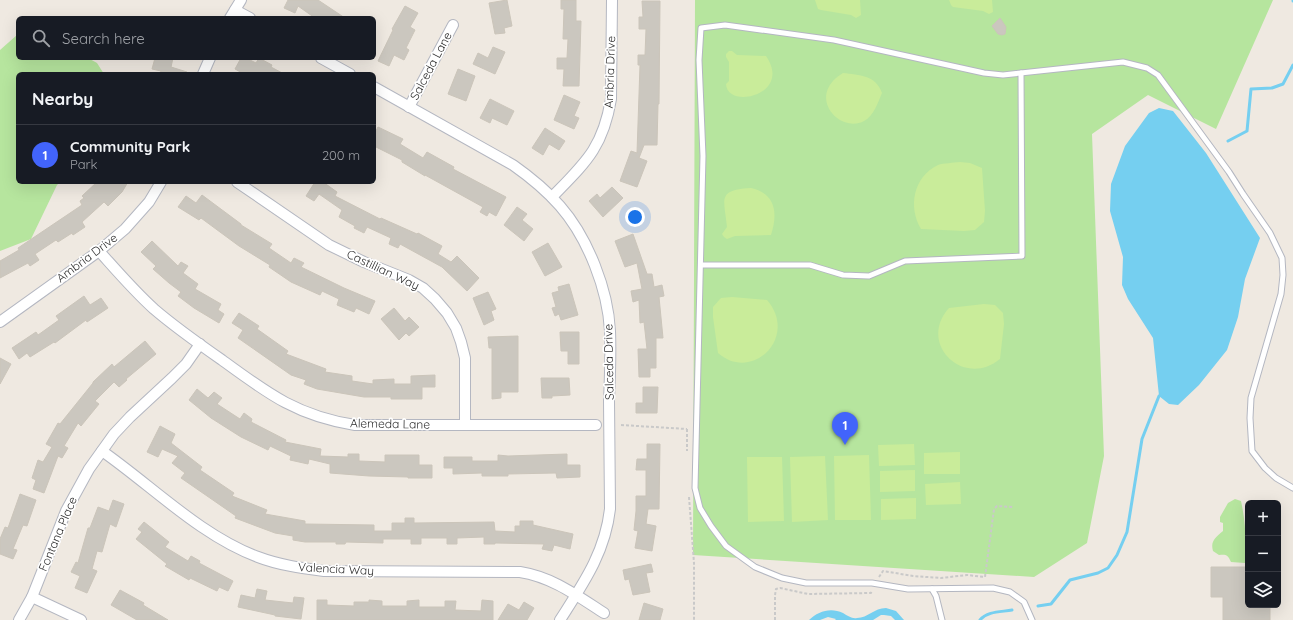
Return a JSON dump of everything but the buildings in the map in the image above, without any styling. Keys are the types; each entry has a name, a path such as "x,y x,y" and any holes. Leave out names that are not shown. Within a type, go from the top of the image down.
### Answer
{"street":[{"path":"233,14 241,0"},
{"name":"Ambria Drive","path":"552,197 586,162 603,132 611,99 612,0"},
{"name":"Salceda Lane","path":"409,107 453,25"},
{"path":"204,72 209,60"},
{"path":"325,60 346,72"},
{"name":"Salceda Drive","path":"376,88 513,165 531,178 552,197 573,224 596,267 603,286 610,330 610,510 608,527 597,559 560,620"},
{"name":"Ambria Drive","path":"0,322 99,251 125,229 149,202 160,184"},
{"name":"Castillian Way","path":"240,184 329,244 364,262 409,280 423,288 435,299 447,313 456,328 461,342 464,358 465,425"},
{"name":"Alemeda Lane","path":"99,251 136,292 154,309 200,344 265,391 298,409 317,416 337,422 355,424 596,425"},
{"name":"Fontana Place","path":"19,620 32,597 66,511 89,469 130,417 186,364 200,344"},
{"name":"Valencia Way","path":"102,451 216,536 239,549 276,563 324,571 520,572 534,574 546,578 604,613"},
{"path":"32,597 81,620"}],"lane":[{"path":"1032,620 1024,602 1010,592 993,588 908,589 875,584 806,582 782,578 755,566 726,546 710,526 700,508 696,488 703,156 699,60 701,28 725,25 826,39 984,73 1003,75 1123,62 1146,68 1158,75 1229,172 1270,233 1282,258 1283,275 1281,294 1251,398 1251,441 1252,451 1265,468 1276,478 1293,488"},
{"path":"701,265 810,265 843,275 869,276 905,260 1022,256 1021,73"},
{"path":"932,589 936,596 942,620"}],"path":[{"path":"621,425 697,430"},
{"path":"687,429 687,452"},
{"path":"688,490 694,563 694,620"},
{"path":"775,620 775,595 776,589 780,588 808,594 871,593 883,571 941,578 967,575 985,577 994,509 997,506 1013,507"}],"green space":[{"path":"695,0 1273,0 1216,129 1148,95 1092,134 1104,456 1087,543 1034,577 693,555"},
{"path":"815,0 860,0 861,15 856,18 851,15 821,10 818,9"},
{"path":"949,0 992,0 993,12 989,14 983,11 953,7"},
{"path":"16,36 16,60 92,60 97,63 103,72 16,72 16,184 58,184 31,239 0,251 0,50"},
{"path":"729,51 732,51 737,55 766,56 772,69 771,80 765,89 746,97 736,96 729,92 726,84 729,81 729,62 726,54"},
{"path":"843,73 861,75 871,79 876,83 882,93 870,116 864,121 855,124 845,122 837,118 830,110 827,102 827,92 832,82"},
{"path":"960,162 970,163 982,168 985,211 984,222 975,230 964,231 921,229 917,220 914,202 918,185 930,170 938,165"},
{"path":"751,188 766,195 773,206 774,219 771,235 735,236 727,239 722,234 727,227 724,202 725,197 732,191"},
{"path":"732,297 767,300 775,314 778,328 775,341 767,352 757,359 744,363 731,361 718,353 713,307 721,298"},
{"path":"984,304 995,305 1003,313 1004,324 1000,359 986,367 972,369 959,365 949,358 941,347 938,335 940,321 949,308"},
{"path":"914,444 915,465 879,466 878,445"},
{"path":"960,452 960,474 924,474 924,453"},
{"path":"869,455 871,520 835,520 834,456"},
{"path":"825,456 828,520 792,522 790,457"},
{"path":"747,457 782,457 784,521 748,522"},
{"path":"915,470 915,491 880,492 880,471"},
{"path":"960,482 961,504 926,505 925,484"},
{"path":"916,498 916,519 881,520 881,499"},
{"path":"1235,499 1241,501 1245,525 1245,563 1231,562 1228,556 1219,555 1213,551 1212,548 1214,540 1223,531 1223,523 1220,522 1220,517 1228,503"}],"water":[{"path":"1159,108 1173,111 1206,153 1260,238 1245,279 1238,317 1227,350 1199,385 1178,405 1169,404 1159,396 1153,338 1128,299 1122,285 1123,257 1110,211 1111,184 1125,146 1149,113"},
{"path":"882,608 896,611 904,620 895,620 891,616 881,615 873,620 835,620 836,619 828,617 820,620 809,620 816,614 829,610 838,611 850,617 861,618"}],"waterway":[{"path":"1228,141 1247,131 1251,89 1272,88 1283,84 1293,65"},
{"path":"1038,606 1051,604 1070,580 1098,573 1108,568 1117,555 1127,532 1142,439 1159,396"},
{"path":"980,620 991,613 1012,610"}],"place":[{"name":"Community Park","path":"845,445"}]}
